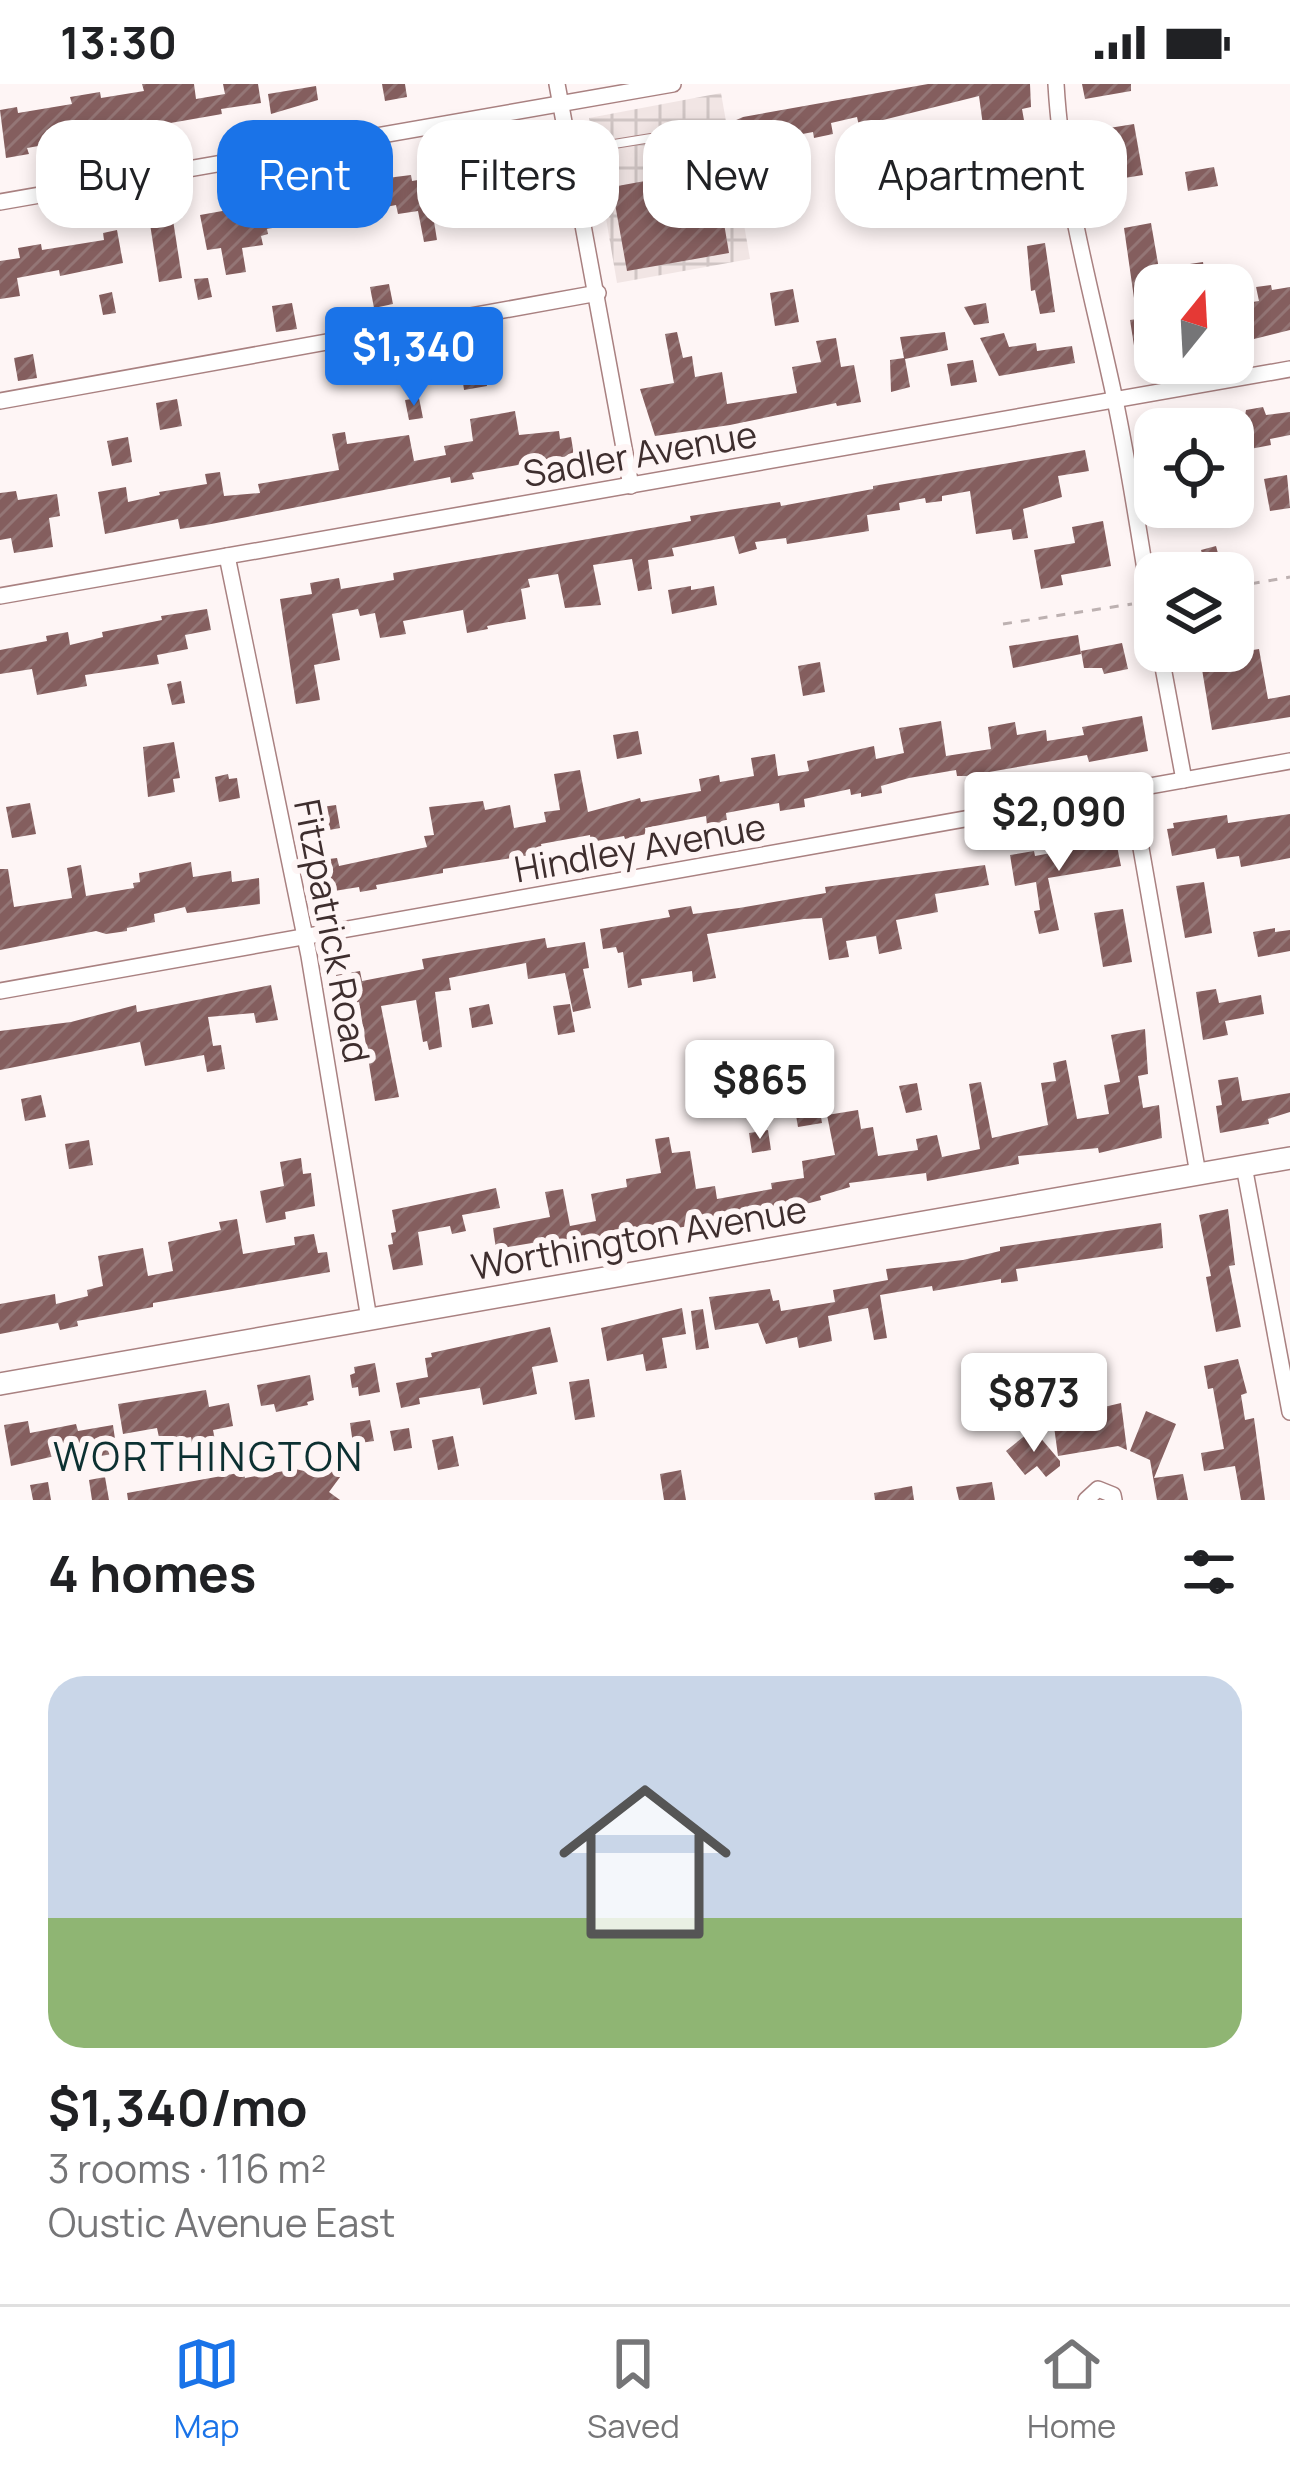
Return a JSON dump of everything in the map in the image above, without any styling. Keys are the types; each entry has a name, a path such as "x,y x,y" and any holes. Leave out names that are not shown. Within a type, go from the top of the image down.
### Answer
{"street":[{"path":"557,84 564,120"},
{"path":"0,202 673,84"},
{"path":"1056,84 1085,270 1115,400 1141,552"},
{"path":"585,228 631,486"},
{"path":"0,401 598,293"},
{"name":"Sadler Avenue","path":"0,596 1290,369"},
{"name":"Fitzpatrick Road","path":"227,556 305,938 369,1319"},
{"path":"1164,672 1184,780"},
{"name":"Hindley Avenue","path":"0,991 1290,761"},
{"path":"1131,791 1198,1174"},
{"name":"Worthington Avenue","path":"0,1384 1290,1158"},
{"path":"1244,1166 1290,1412"},
{"path":"1086,1500 1098,1489 1114,1500"}],"path":[{"path":"1254,583 1290,577"},
{"path":"1003,624 1134,604"}],"shaded area":[{"path":"721,93 726,120 643,120 643,228 745,228 750,259 617,283 608,228 619,228 619,120 589,118"}],"building":[{"path":"142,84 194,84 196,99 225,94 223,84 258,84 261,103 188,120 36,120 36,146 27,148 29,154 6,158 0,110 17,107 18,113 72,104 70,97 144,91"},
{"path":"382,84 405,84 407,97 385,101"},
{"path":"928,84 1030,84 1031,107 1022,109 1024,120 982,120 979,96 883,120 835,120 833,134 814,138 811,120 736,120"},
{"path":"1082,84 1131,84 1131,91 1085,99"},
{"path":"316,86 318,100 271,114 268,94"},
{"path":"1134,124 1143,175 1127,178 1127,125"},
{"path":"1214,167 1218,186 1188,191 1185,172"},
{"path":"411,175 412,181 417,180 417,211 398,214 393,206 393,177"},
{"path":"643,181 643,228 725,228 729,253 627,271 619,226 619,186"},
{"path":"217,212 217,228 272,228 261,236 263,245 242,248 246,272 226,275 221,248 207,250 200,215"},
{"path":"1151,223 1158,264 1134,264 1134,298 1124,228"},
{"path":"151,228 174,228 182,278 159,282"},
{"path":"421,228 435,228 437,240 424,242"},
{"path":"117,230 123,263 60,276 59,270 17,278 20,296 0,299 0,261 20,258 18,248 41,244 42,250 104,240 103,233"},
{"path":"1045,243 1055,312 1040,314 1035,290 1031,291 1027,246"},
{"path":"208,278 212,297 198,300 194,279"},
{"path":"389,284 393,304 374,308 370,287"},
{"path":"1256,287 1290,287 1290,330 1254,339"},
{"path":"793,289 799,322 775,326 770,293"},
{"path":"112,292 116,313 103,315 99,295"},
{"path":"292,303 297,329 276,332 272,306"},
{"path":"986,303 989,323 974,325 964,307"},
{"path":"677,332 683,358 692,356 695,377 722,372 727,404 797,393 792,367 821,362 816,341 836,338 841,367 854,365 861,402 655,436 640,389 674,383 665,334"},
{"path":"945,332 948,350 905,359 910,387 891,392 890,360 904,358 900,337"},
{"path":"1004,333 1009,347 1036,343 1037,351 1072,346 1075,363 999,376 980,338"},
{"path":"33,354 37,378 18,381 14,358"},
{"path":"973,360 977,382 951,386 947,364"},
{"path":"484,364 487,386 464,390 461,368"},
{"path":"419,398 423,418 409,420 405,400"},
{"path":"177,399 182,426 160,430 156,403"},
{"path":"1263,407 1266,415 1290,412 1290,435 1254,448 1254,409"},
{"path":"515,411 519,435 559,431 560,439 571,437 574,455 472,473 474,479 451,483 450,477 206,525 180,529 178,519 105,534 98,492 126,487 128,502 207,484 205,474 220,472 224,496 260,493 258,484 339,470 332,434 345,432 347,444 409,435 414,461 446,455 444,446 473,441 470,419"},
{"path":"128,437 132,462 112,466 107,441"},
{"path":"1085,450 1089,471 1058,476 1062,497 1023,509 1028,538 1013,540 1011,529 976,534 970,491 942,496 942,501 926,503 925,498 899,503 900,510 867,515 869,531 787,544 786,538 755,542 757,549 739,554 734,536 672,548 674,556 648,560 652,589 638,591 632,559 593,565 601,605 565,608 558,574 528,579 530,587 521,589 526,619 488,629 467,633 463,610 403,621 406,634 380,638 375,613 360,616 358,609 332,614 340,660 314,665 320,700 296,704 280,599 312,594 310,583 339,578 341,589 394,580 393,573 691,521 690,516 780,502 781,506"},
{"path":"1287,475 1290,508 1270,511 1264,479"},
{"path":"16,491 18,500 57,494 60,516 49,518 53,547 14,553 11,538 0,540 0,493"},
{"path":"1103,521 1111,566 1061,575 1063,585 1041,589 1034,550 1075,543 1072,527"},
{"path":"691,586 691,590 714,586 717,605 672,614 668,590"},
{"path":"207,609 211,630 185,635 188,649 157,655 159,664 85,675 87,686 37,695 32,669 0,674 0,650 68,632 70,645 103,637 102,632 162,620 161,616"},
{"path":"1078,635 1081,654 1013,668 1009,646"},
{"path":"1122,643 1128,669 1104,674 1102,668 1084,668 1081,651"},
{"path":"1259,649 1268,699 1290,695 1290,717 1212,730 1202,672 1254,672 1254,650"},
{"path":"820,662 825,692 803,696 798,666"},
{"path":"181,681 185,703 172,705 167,684"},
{"path":"1142,716 1148,751 1089,762 1087,755 966,776 957,776 956,770 909,778 881,786 882,793 861,797 861,793 851,795 850,789 804,799 805,807 780,811 779,803 726,813 727,821 707,825 706,816 645,828 646,834 625,839 591,842 590,835 541,844 543,853 443,869 443,873 360,892 359,887 328,892 323,873 321,860 337,858 339,866 427,847 424,836 434,835 429,807 483,801 485,810 510,805 514,828 546,822 544,812 560,810 554,774 580,770 588,812 640,798 641,802 701,791 699,779 719,775 720,782 754,776 751,758 775,754 778,776 809,771 807,761 874,746 876,759 904,753 899,728 941,721 946,756 991,749 988,727 1015,722 1017,735 1046,730 1047,741 1084,735 1082,727"},
{"path":"638,731 642,754 617,759 613,735"},
{"path":"174,742 180,778 173,779 175,792 148,797 143,747"},
{"path":"228,774 229,779 237,778 240,798 219,802 215,777"},
{"path":"30,803 36,834 12,838 6,807"},
{"path":"336,805 340,828 319,832 315,808"},
{"path":"1290,814 1290,858 1241,867 1239,856 1217,859 1215,848 1172,856 1167,829 1174,828 1173,823 1227,815 1228,823"},
{"path":"1116,841 1121,866 1048,878 1059,930 1039,934 1034,911 1040,910 1036,882 1015,886 1010,855 1034,851 1035,856"},
{"path":"191,862 193,877 231,871 232,882 259,878 260,904 187,913 185,907 154,914 155,922 127,931 96,931 0,950 0,869 8,869 14,907 72,898 67,868 81,865 86,896 134,888 133,883 140,882 139,873"},
{"path":"985,865 989,885 935,894 938,912 896,920 902,949 879,954 876,936 846,941 849,957 829,960 822,918 804,919 707,934 716,978 693,982 692,971 641,979 642,985 628,988 623,952 618,953 616,947 603,949 600,929 670,917 668,910 691,906 693,914 739,908 826,893 825,887"},
{"path":"1204,882 1212,933 1185,938 1176,886"},
{"path":"1123,909 1132,962 1103,967 1094,913"},
{"path":"1275,928 1275,932 1290,930 1290,951 1258,957 1253,932"},
{"path":"545,938 547,948 585,942 589,968 583,969 591,1008 573,1012 565,973 528,979 526,963 449,978 451,990 435,992 442,1047 429,1050 427,1041 423,1042 416,1000 381,1006 399,1097 375,1101 359,1002 341,1006 336,975 360,971 362,981 424,969 422,959"},
{"path":"271,985 278,1020 256,1023 254,1013 208,1017 213,1046 221,1045 225,1069 207,1072 204,1055 145,1066 140,1042 0,1070 0,1031 71,1022 136,1005 137,1012"},
{"path":"1216,989 1219,1003 1261,995 1264,1014 1225,1021 1228,1035 1203,1040 1196,992"},
{"path":"489,1004 493,1024 472,1028 469,1008"},
{"path":"570,1004 575,1032 558,1035 553,1006"},
{"path":"1145,1029 1148,1074 1138,1076 1143,1108 1159,1105 1162,1138 1099,1153 1098,1148 1018,1156 1019,1164 927,1181 926,1173 849,1183 850,1187 798,1206 540,1253 538,1242 496,1249 493,1228 550,1217 545,1192 563,1189 570,1226 596,1221 591,1194 627,1187 626,1179 661,1173 655,1139 669,1137 672,1153 690,1151 696,1189 715,1186 717,1199 804,1178 802,1161 835,1155 827,1115 858,1110 861,1129 873,1127 878,1156 918,1150 916,1139 937,1135 942,1157 980,1149 969,1084 981,1082 992,1138 1048,1125 1041,1083 1056,1081 1053,1063 1066,1060 1077,1119 1109,1114 1104,1085 1120,1082 1111,1035"},
{"path":"1238,1077 1242,1101 1290,1093 1290,1112 1268,1119 1269,1124 1220,1133 1218,1080"},
{"path":"917,1083 922,1110 906,1113 899,1086"},
{"path":"817,1094 822,1123 798,1127 793,1098"},
{"path":"41,1095 46,1117 25,1121 21,1099"},
{"path":"768,1130 771,1150 752,1153 749,1133"},
{"path":"89,1140 93,1165 69,1169 65,1144"},
{"path":"301,1158 303,1174 311,1173 315,1206 285,1212 286,1219 266,1223 260,1191 284,1186 280,1162"},
{"path":"496,1188 500,1208 462,1215 466,1231 452,1234 450,1226 418,1232 423,1265 393,1270 388,1245 393,1244 391,1233 396,1232 392,1210"},
{"path":"1228,1209 1235,1265 1229,1266 1241,1327 1216,1332 1199,1215"},
{"path":"237,1219 243,1254 295,1245 294,1237 314,1234 318,1253 327,1252 330,1272 153,1303 153,1307 77,1321 78,1326 60,1330 58,1323 0,1334 0,1304 55,1294 56,1304 88,1296 87,1290 103,1286 98,1256 143,1248 148,1276 173,1271 168,1242 221,1230 219,1222"},
{"path":"1161,1223 1163,1248 1016,1269 1018,1281 1001,1283 1001,1279 933,1291 932,1286 880,1295 887,1338 874,1340 868,1308 828,1316 832,1341 799,1348 797,1337 766,1344 758,1323 715,1330 709,1297 770,1289 781,1311 835,1302 833,1290 888,1280 886,1269 963,1260 1000,1251 1000,1247"},
{"path":"682,1308 686,1334 662,1338 667,1368 646,1371 643,1354 607,1361 601,1328"},
{"path":"703,1309 709,1348 696,1350 691,1311"},
{"path":"550,1327 558,1362 532,1367 537,1394 483,1405 480,1388 419,1398 420,1404 401,1408 396,1383 428,1377 425,1358 432,1357 431,1353"},
{"path":"1238,1359 1247,1393 1241,1395 1245,1420 1254,1418 1265,1500 1241,1500 1235,1466 1204,1471 1201,1453 1224,1449 1204,1366"},
{"path":"375,1363 380,1392 359,1396 350,1375 354,1367"},
{"path":"310,1375 314,1400 308,1405 276,1412 274,1404 261,1406 257,1385"},
{"path":"589,1379 595,1417 575,1420 569,1382"},
{"path":"206,1390 209,1407 229,1403 233,1426 213,1430 215,1440 192,1443 191,1437 160,1442 157,1428 123,1434 118,1404"},
{"path":"1121,1403 1127,1450 1118,1446 1058,1456 1053,1419"},
{"path":"1146,1411 1176,1424 1154,1478 1183,1474 1188,1500 1157,1500 1150,1460 1130,1451"},
{"path":"370,1420 374,1441 353,1444 350,1423"},
{"path":"28,1421 30,1433 76,1424 78,1431 113,1425 117,1453 101,1456 99,1446 11,1466 4,1425"},
{"path":"409,1428 412,1448 394,1451 390,1431"},
{"path":"1033,1429 1060,1461 1046,1477 1037,1466 1025,1475 1006,1451"},
{"path":"453,1436 459,1466 438,1470 432,1440"},
{"path":"331,1457 346,1469 329,1492 340,1500 128,1500 127,1493 244,1472 245,1478 295,1469 318,1474"},
{"path":"681,1470 686,1500 664,1500 660,1474"},
{"path":"105,1477 109,1500 92,1500 89,1480"},
{"path":"48,1482 51,1500 33,1500 30,1485"},
{"path":"992,1482 995,1500 959,1500 956,1487"},
{"path":"912,1486 914,1500 875,1500 874,1493"}],"district":[{"name":"WORTHINGTON","path":"209,1457"}]}
